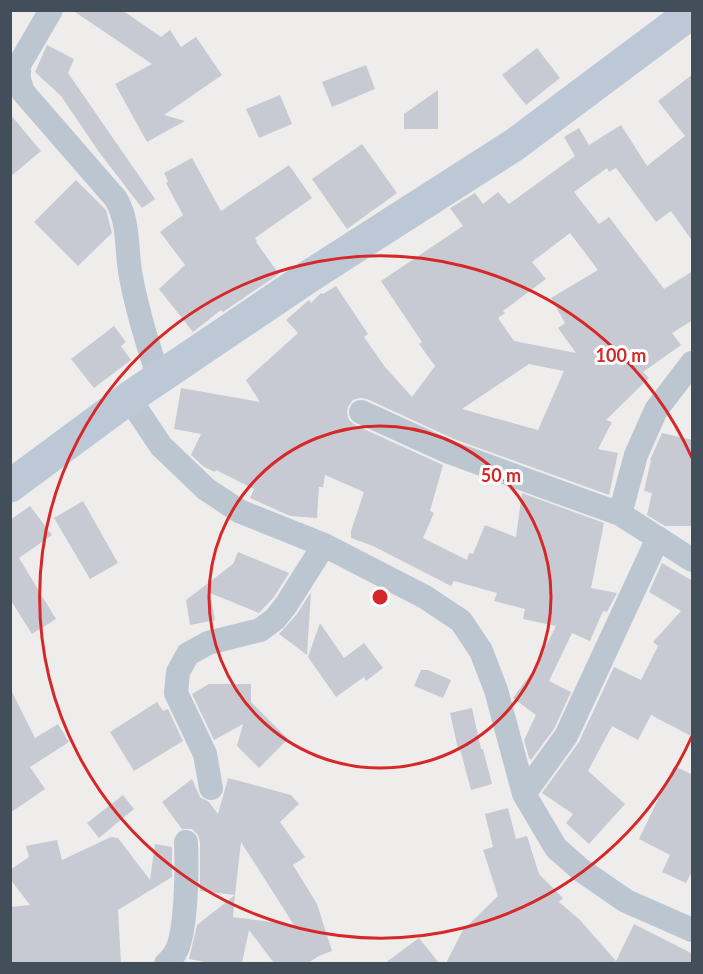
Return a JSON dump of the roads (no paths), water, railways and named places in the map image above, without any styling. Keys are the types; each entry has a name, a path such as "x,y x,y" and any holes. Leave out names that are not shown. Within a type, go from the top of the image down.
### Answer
{"street":[{"path":"51,10 19,65 19,80 23,92 123,210 130,271 143,329 159,378"},
{"path":"10,486 129,398 308,277 514,145 693,12"},
{"path":"620,514 636,455 656,410 693,363"},
{"path":"129,398 161,446 206,489 239,511 324,545 425,597 460,621 481,651 496,690 524,794 556,848 581,870 626,902 693,930"},
{"path":"361,412 449,452 620,514 693,560"},
{"path":"524,794 566,736 658,538"},
{"path":"211,788 205,754 176,693 178,672 188,654 208,643 260,630 275,619 324,545"},
{"path":"166,963 176,952 180,936 188,870 186,842"}]}
